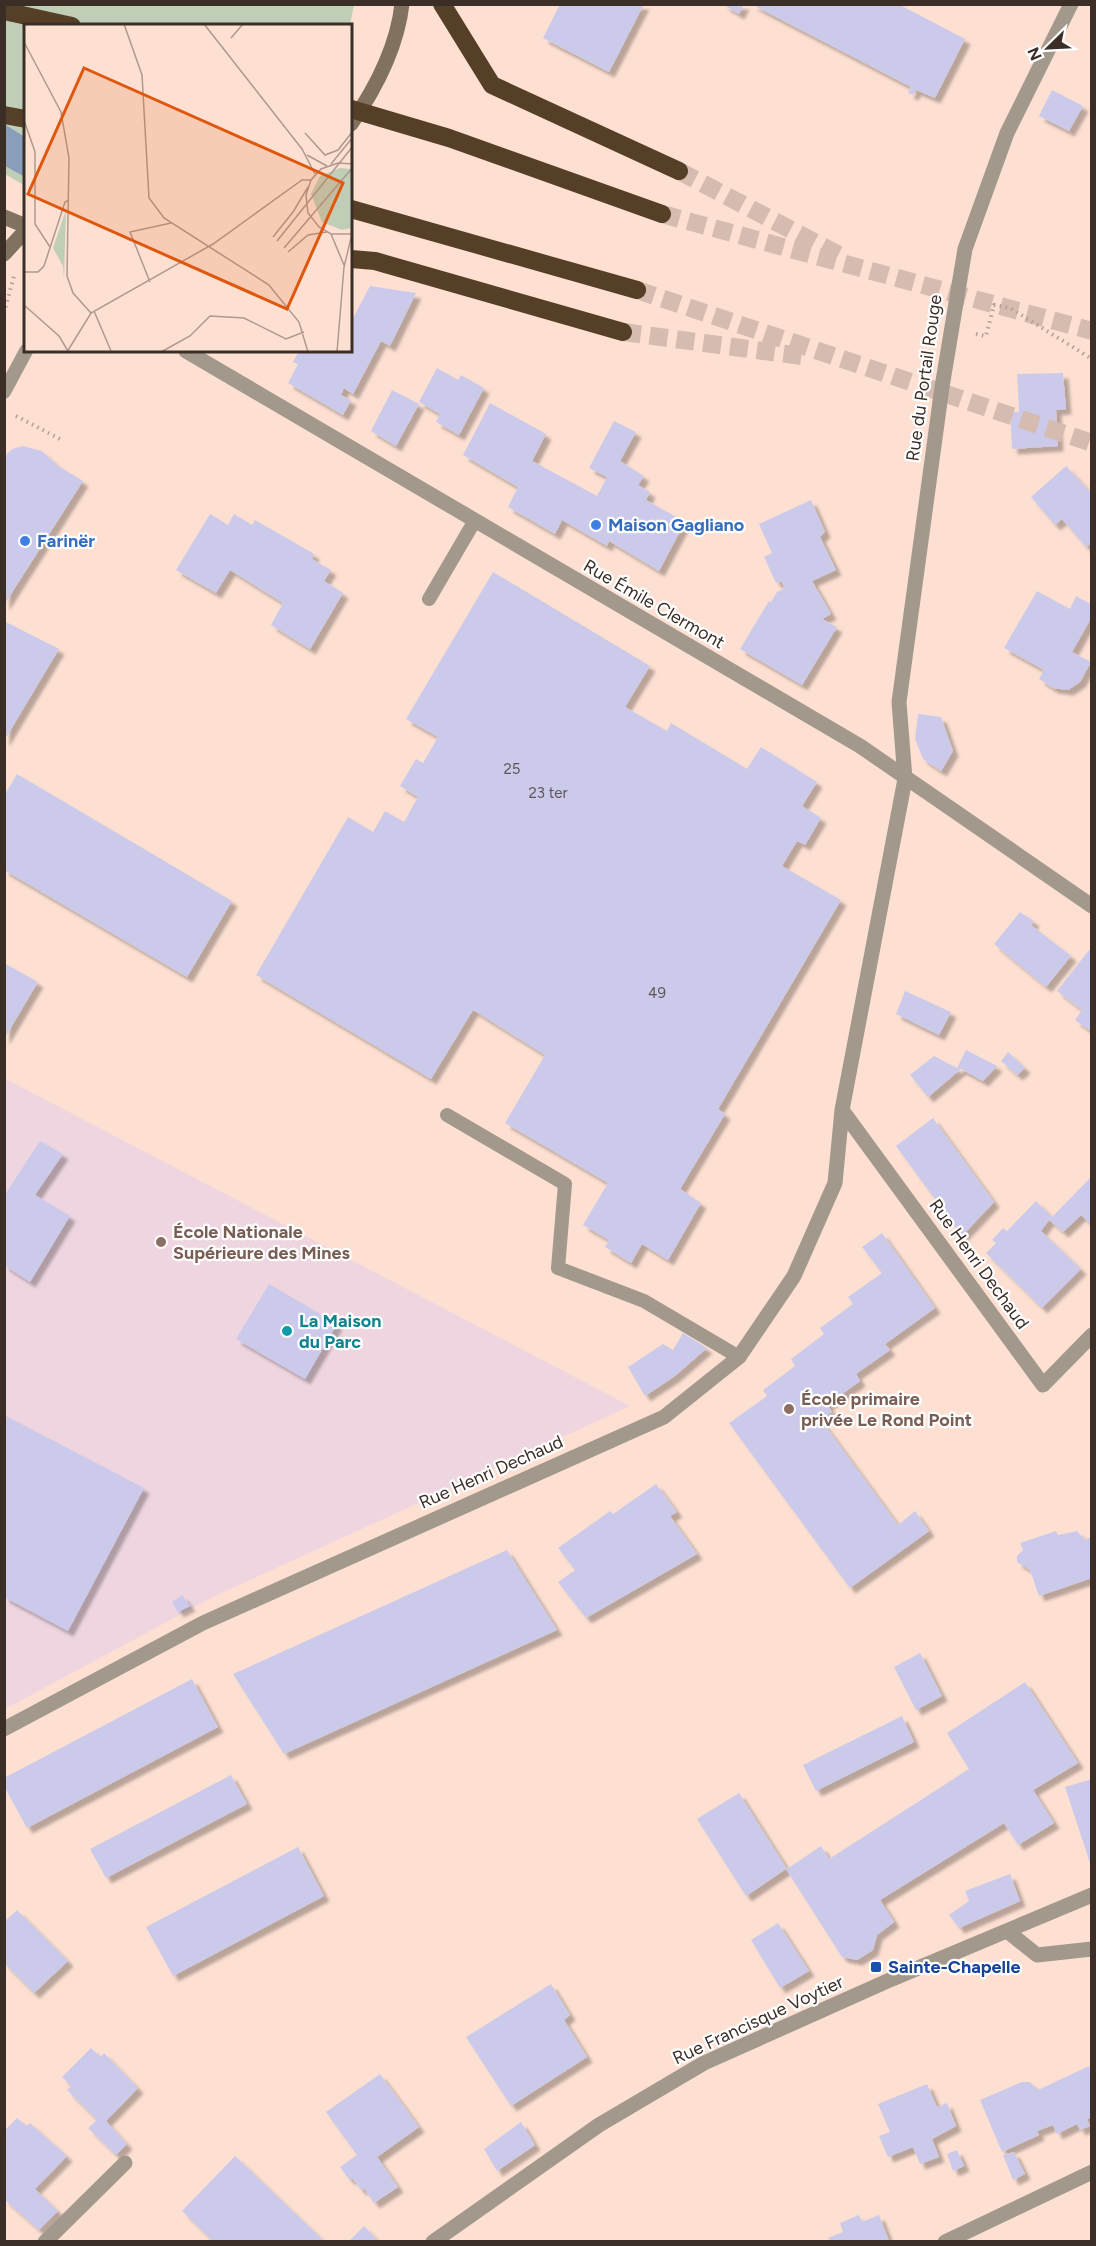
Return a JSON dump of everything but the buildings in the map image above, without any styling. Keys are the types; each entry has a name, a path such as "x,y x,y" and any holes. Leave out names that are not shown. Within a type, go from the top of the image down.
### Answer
{"highway":[{"path":"442,4 492,85 679,171"},
{"path":"4,11 63,24"},
{"path":"352,109 449,138 662,214"},
{"path":"4,115 24,119"},
{"path":"352,209 637,290"},
{"path":"352,259 375,261 623,332"}],"main road":[{"path":"352,123 374,92 400,25 402,4"},
{"path":"4,217 24,227"},
{"path":"4,254 24,230"}],"street":[{"name":"Rue du Portail Rouge","path":"905,779 899,702 942,387 965,249 1006,133 1071,4"},
{"name":"Rue Émile Clermont","path":"188,352 474,522 860,746 1092,906"},
{"name":"Rue Henri Dechaud","path":"4,1729 203,1623 664,1417 739,1357 794,1276 836,1183 842,1110 905,779"},
{"name":"Rue Henri Dechaud","path":"842,1110 1043,1385 1092,1335"},
{"name":"Rue Francisque Voytier","path":"433,2241 599,2125 704,2063 1092,1895"},
{"path":"1007,1931 1037,1955 1092,1949"},
{"path":"45,2241 125,2163"},
{"path":"945,2241 1092,2172"}],"lane":[{"path":"4,392 25,352"},
{"path":"429,599 474,522"},
{"path":"447,1115 565,1184 558,1268 644,1300 739,1357"}],"path":[{"path":"987,332 994,304 1010,308 1092,358"},
{"path":"16,416 62,441"}],"shaded area":[{"name":"École Nationale Supérieure des Mines","path":"4,1078 630,1406 215,1596 5,1709"}],"green space":[{"path":"4,5 354,5 350,24 24,24 24,185 5,174"}],"water":[{"path":"4,124 24,136 24,176 5,166"}],"tunnel":[{"path":"679,171 839,255"},
{"path":"662,214 1092,331"},
{"path":"637,290 1092,443"},
{"path":"623,332 808,357"}],"place":[{"name":"Maison Gagliano","path":"596,525"},
{"name":"Farinër","path":"25,541"},
{"name":"École Nationale Supérieure des Mines","path":"161,1242"},
{"name":"La Maison du Parc","path":"287,1331"},
{"name":"École primaire privée Le Rond Point","path":"789,1409"},
{"name":"Sainte-Chapelle","path":"876,1967"}]}
